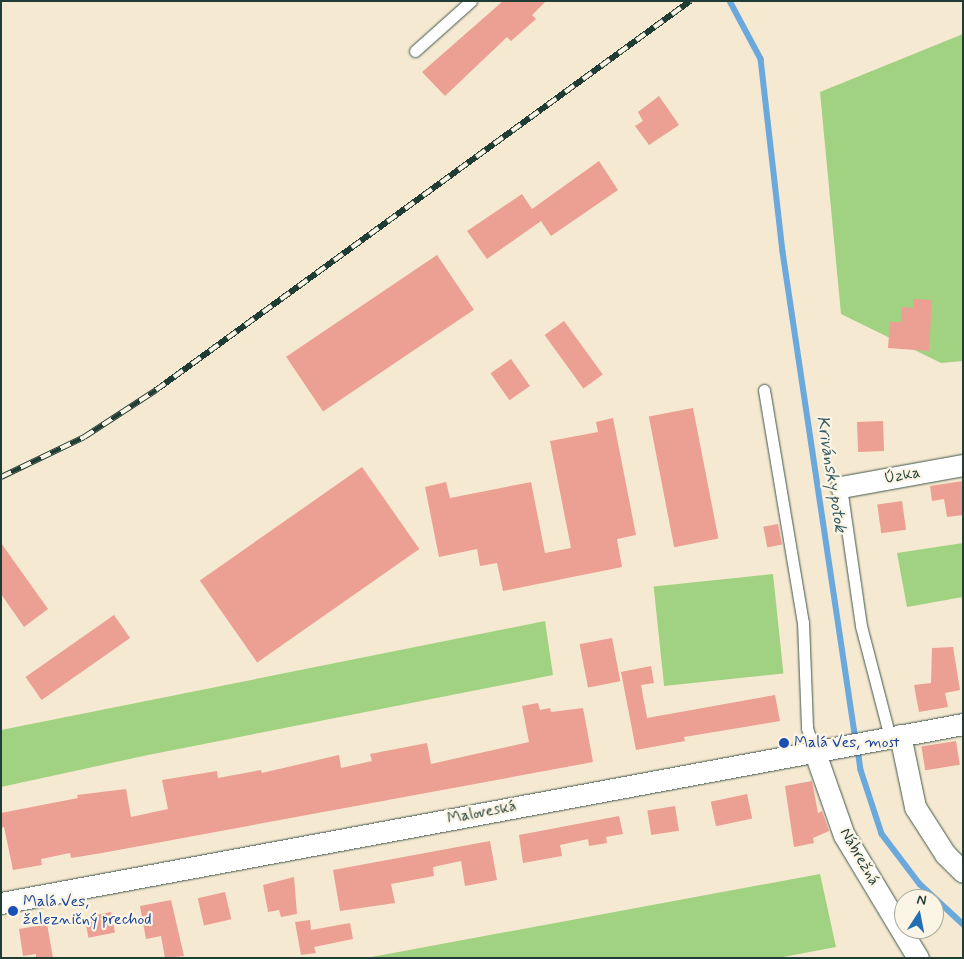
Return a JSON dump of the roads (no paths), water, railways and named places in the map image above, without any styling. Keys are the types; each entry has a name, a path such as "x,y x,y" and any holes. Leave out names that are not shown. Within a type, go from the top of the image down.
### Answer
{"street":[{"name":"Úzka","path":"840,487 963,465"},
{"name":"Maloveská","path":"1,903 963,724"},
{"path":"890,737 915,807 944,854 963,872"},
{"name":"Nábrežná","path":"818,750 844,835 918,958"}],"lane":[{"path":"415,51 471,1"},
{"path":"764,390 803,622 807,728 818,750"},
{"path":"840,487 862,626 890,737"}],"waterway":[{"name":"Krivánsky potok","path":"730,1 761,59 783,252 856,740"},
{"name":"Krivánsky potok","path":"858,749 861,770 882,834 920,884 963,924"}],"railway":[{"path":"1,477 84,437 156,390 690,1"}],"place":[{"name":"Malá Ves, most","path":"784,743"},
{"name":"Malá Ves, železničný prechod","path":"13,911"}]}
